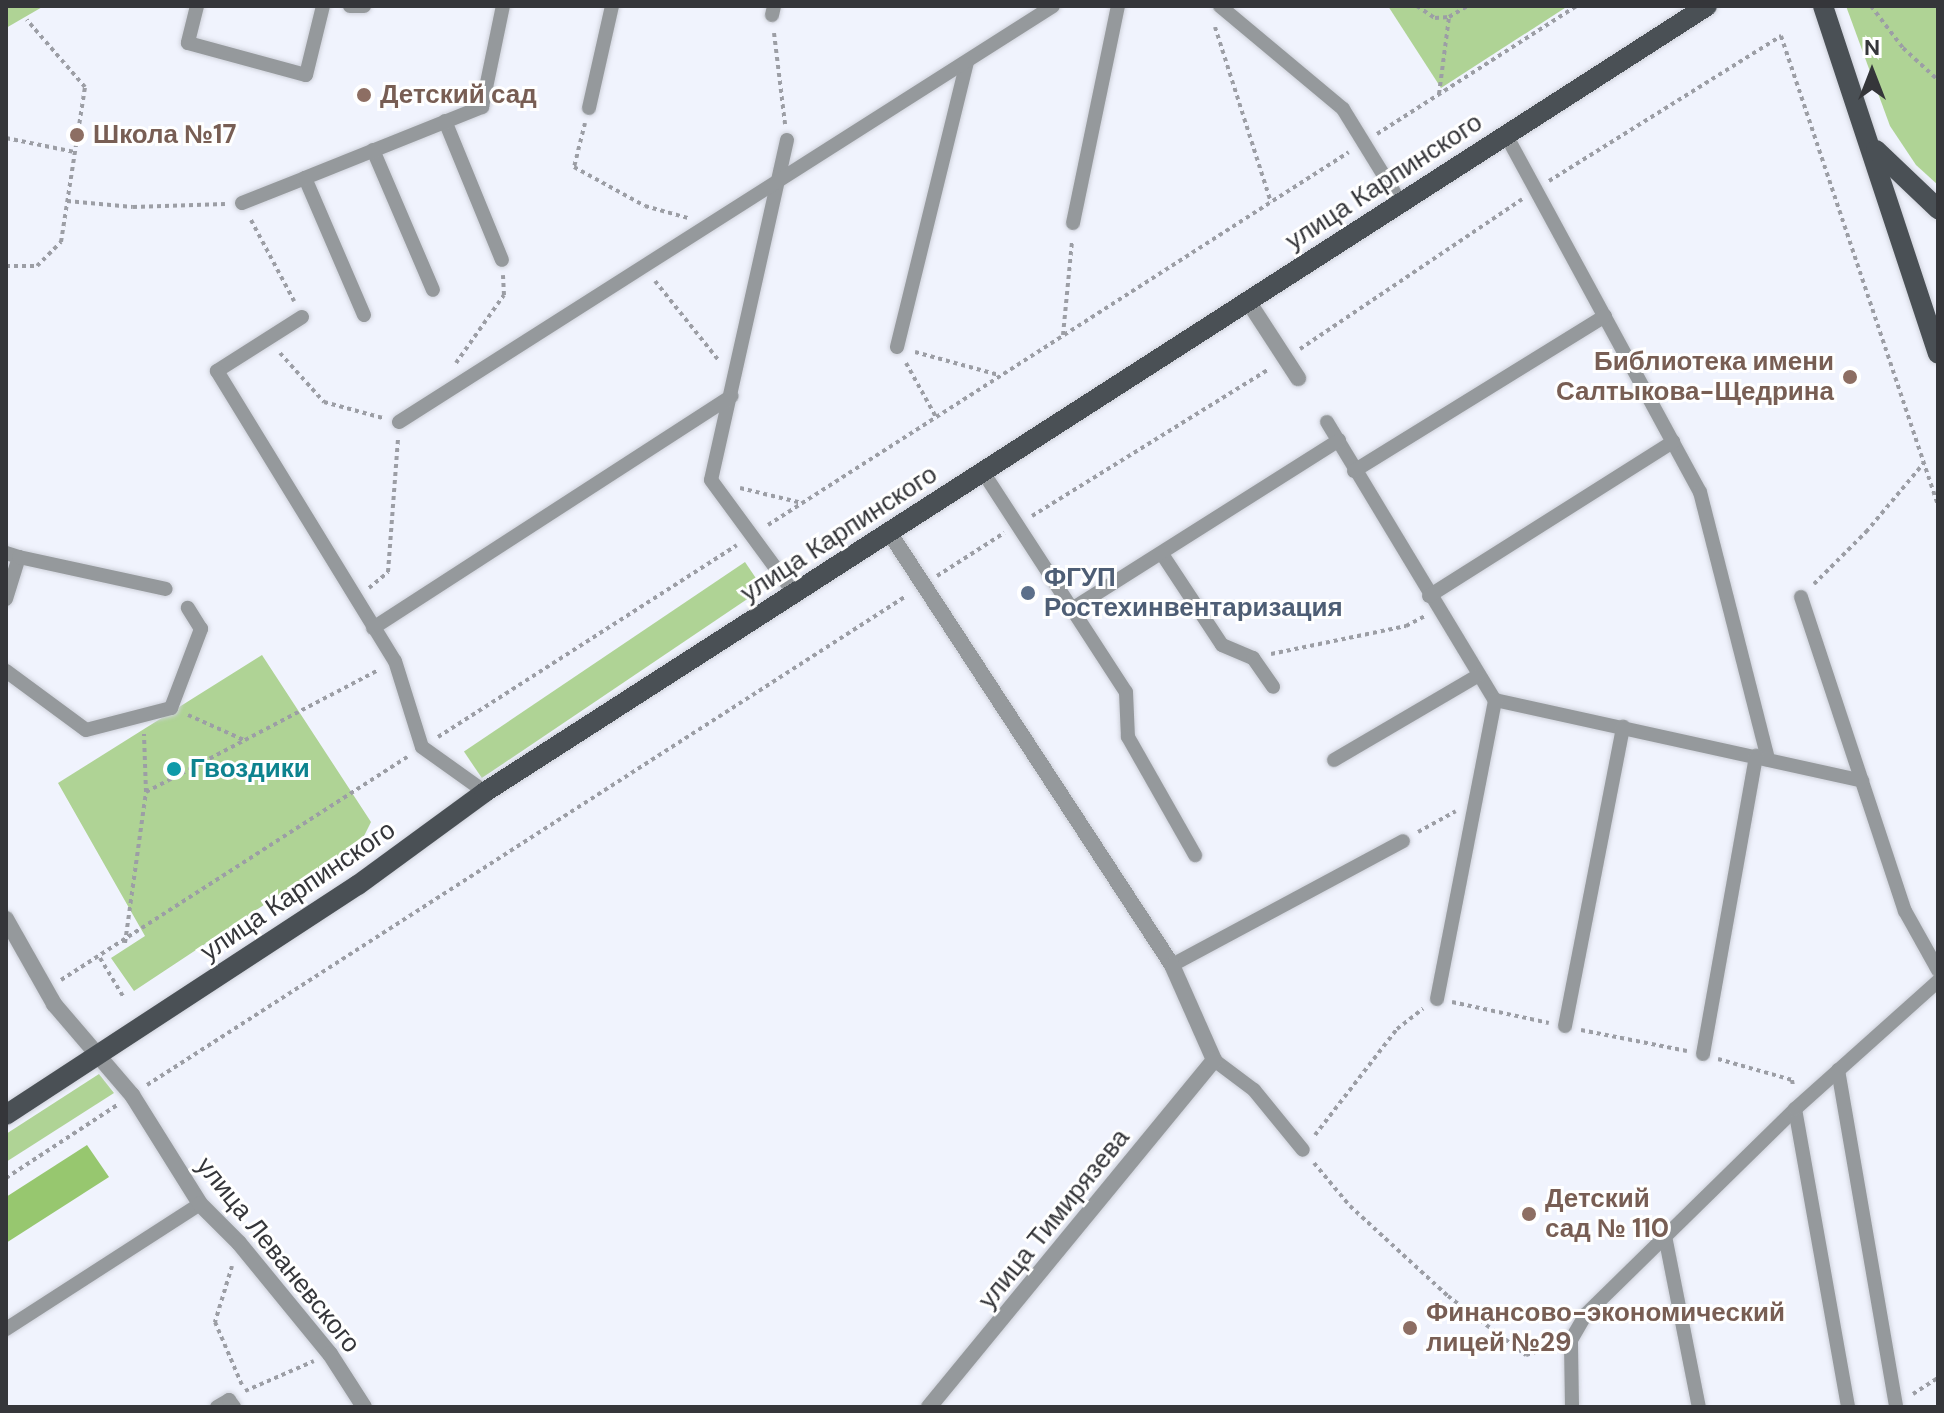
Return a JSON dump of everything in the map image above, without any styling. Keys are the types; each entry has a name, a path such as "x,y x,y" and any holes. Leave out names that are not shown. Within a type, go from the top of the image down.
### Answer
{"main road":[{"name":"улица Карпинского","path":"6,1115 358,885 485,792 1248,301 1399,200 1707,6"},
{"path":"1823,6 1874,147 1938,353"},
{"path":"1874,147 1938,209"}],"street":[{"path":"1248,301 1298,378"},
{"path":"889,532 1172,965 1214,1060"},
{"name":"улица Леваневского","path":"6,919 45,989 132,1095 200,1204 239,1243 330,1354 364,1407"},
{"name":"улица Тимирязева","path":"929,1407 1214,1060"}],"lane":[{"path":"197,6 188,43 306,75 323,6"},
{"path":"350,6 364,6"},
{"path":"242,203 482,107 503,6"},
{"path":"589,108 612,6"},
{"path":"399,422 1053,6"},
{"path":"1073,223 1118,6"},
{"path":"1220,6 1343,109 1399,200"},
{"path":"897,347 967,63"},
{"path":"445,121 502,260"},
{"path":"1506,135 1700,492 1762,758 1703,1054"},
{"path":"787,140 774,183 732,396 711,480 755,533 794,593"},
{"path":"373,150 433,290"},
{"path":"305,178 364,315"},
{"path":"1354,471 1605,316"},
{"path":"302,317 217,371 395,661 422,747 485,792"},
{"path":"373,628 732,396"},
{"path":"1327,422 1437,610 1495,700 1862,781"},
{"path":"1072,609 1339,440"},
{"path":"1429,596 1673,442"},
{"path":"983,472 1126,692 1128,737 1195,855"},
{"path":"1162,554 1222,645 1253,658 1273,687"},
{"path":"6,599 12,555 166,589"},
{"path":"1801,597 1905,911 1938,970"},
{"path":"6,671 86,730 171,708 201,629 188,608"},
{"path":"1334,760 1477,676"},
{"path":"1437,999 1495,700"},
{"path":"1565,1026 1623,727"},
{"path":"1172,965 1403,841"},
{"path":"1572,1407 1571,1340 1586,1314 1795,1109 1938,981"},
{"path":"1214,1060 1254,1090 1303,1150"},
{"path":"1838,1070 1897,1406"},
{"path":"1795,1109 1848,1407"},
{"path":"6,1329 200,1204"},
{"path":"1665,1236 1699,1407"}],"path":[{"path":"1417,6 1435,18 1449,17 1467,6"},
{"path":"1561,6 1569,10"},
{"path":"45,989 125,943 422,747 1576,6"},
{"path":"1871,6 1903,48 1938,80"},
{"path":"773,10 787,140"},
{"path":"1439,94 1449,17"},
{"path":"6,266 37,266 61,242 85,87 27,20"},
{"path":"1213,21 1271,202"},
{"path":"6,1178 1017,525 1285,359 1536,190 1781,36 1938,506"},
{"path":"589,108 574,167 645,206 710,224"},
{"path":"6,138 75,152"},
{"path":"67,201 133,207 242,203 302,317"},
{"path":"1063,335 1073,223"},
{"path":"453,368 504,295 502,260"},
{"path":"643,267 735,381"},
{"path":"268,339 324,402 399,422 388,572 356,599"},
{"path":"897,347 1000,375"},
{"path":"897,347 936,417"},
{"path":"1801,597 1866,532 1923,464"},
{"path":"711,480 802,503"},
{"path":"1253,658 1406,626 1437,610"},
{"path":"146,792 395,661"},
{"path":"171,708 246,741"},
{"path":"125,943 146,792 143,715"},
{"path":"1403,841 1476,800"},
{"path":"100,958 124,998"},
{"path":"1437,999 1397,1029 1303,1150 1361,1216 1448,1296 1526,1355 1571,1340"},
{"path":"1703,1054 1792,1080 1795,1109"},
{"path":"239,1243 215,1322 244,1391"},
{"path":"227,1405 244,1391 330,1354"},
{"path":"1897,1406 1938,1378"}],"green space":[{"path":"6,6 44,6 6,28"},
{"path":"1388,6 1568,6 1441,88"},
{"path":"1846,6 1938,6 1938,185 1916,165 1890,126"},
{"path":"745,562 763,589 482,778 464,752"},
{"path":"262,655 371,822 362,840 134,991 111,958 145,936 58,783"},
{"path":"99,1074 114,1093 6,1162 6,1134"},
{"path":"87,1145 109,1177 6,1243 6,1197"}],"place":[{"name":"Детский сад","path":"364,95"},
{"name":"Школа №17","path":"77,135"},
{"name":"Библиотека имени Салтыкова-Щедрина","path":"1850,377"},
{"name":"ФГУП Ростехинвентаризация","path":"1028,593"},
{"name":"Гвоздики","path":"174,769"},
{"name":"Детский сад № 110","path":"1529,1214"},
{"name":"Финансово-экономический лицей №29","path":"1410,1328"}]}
